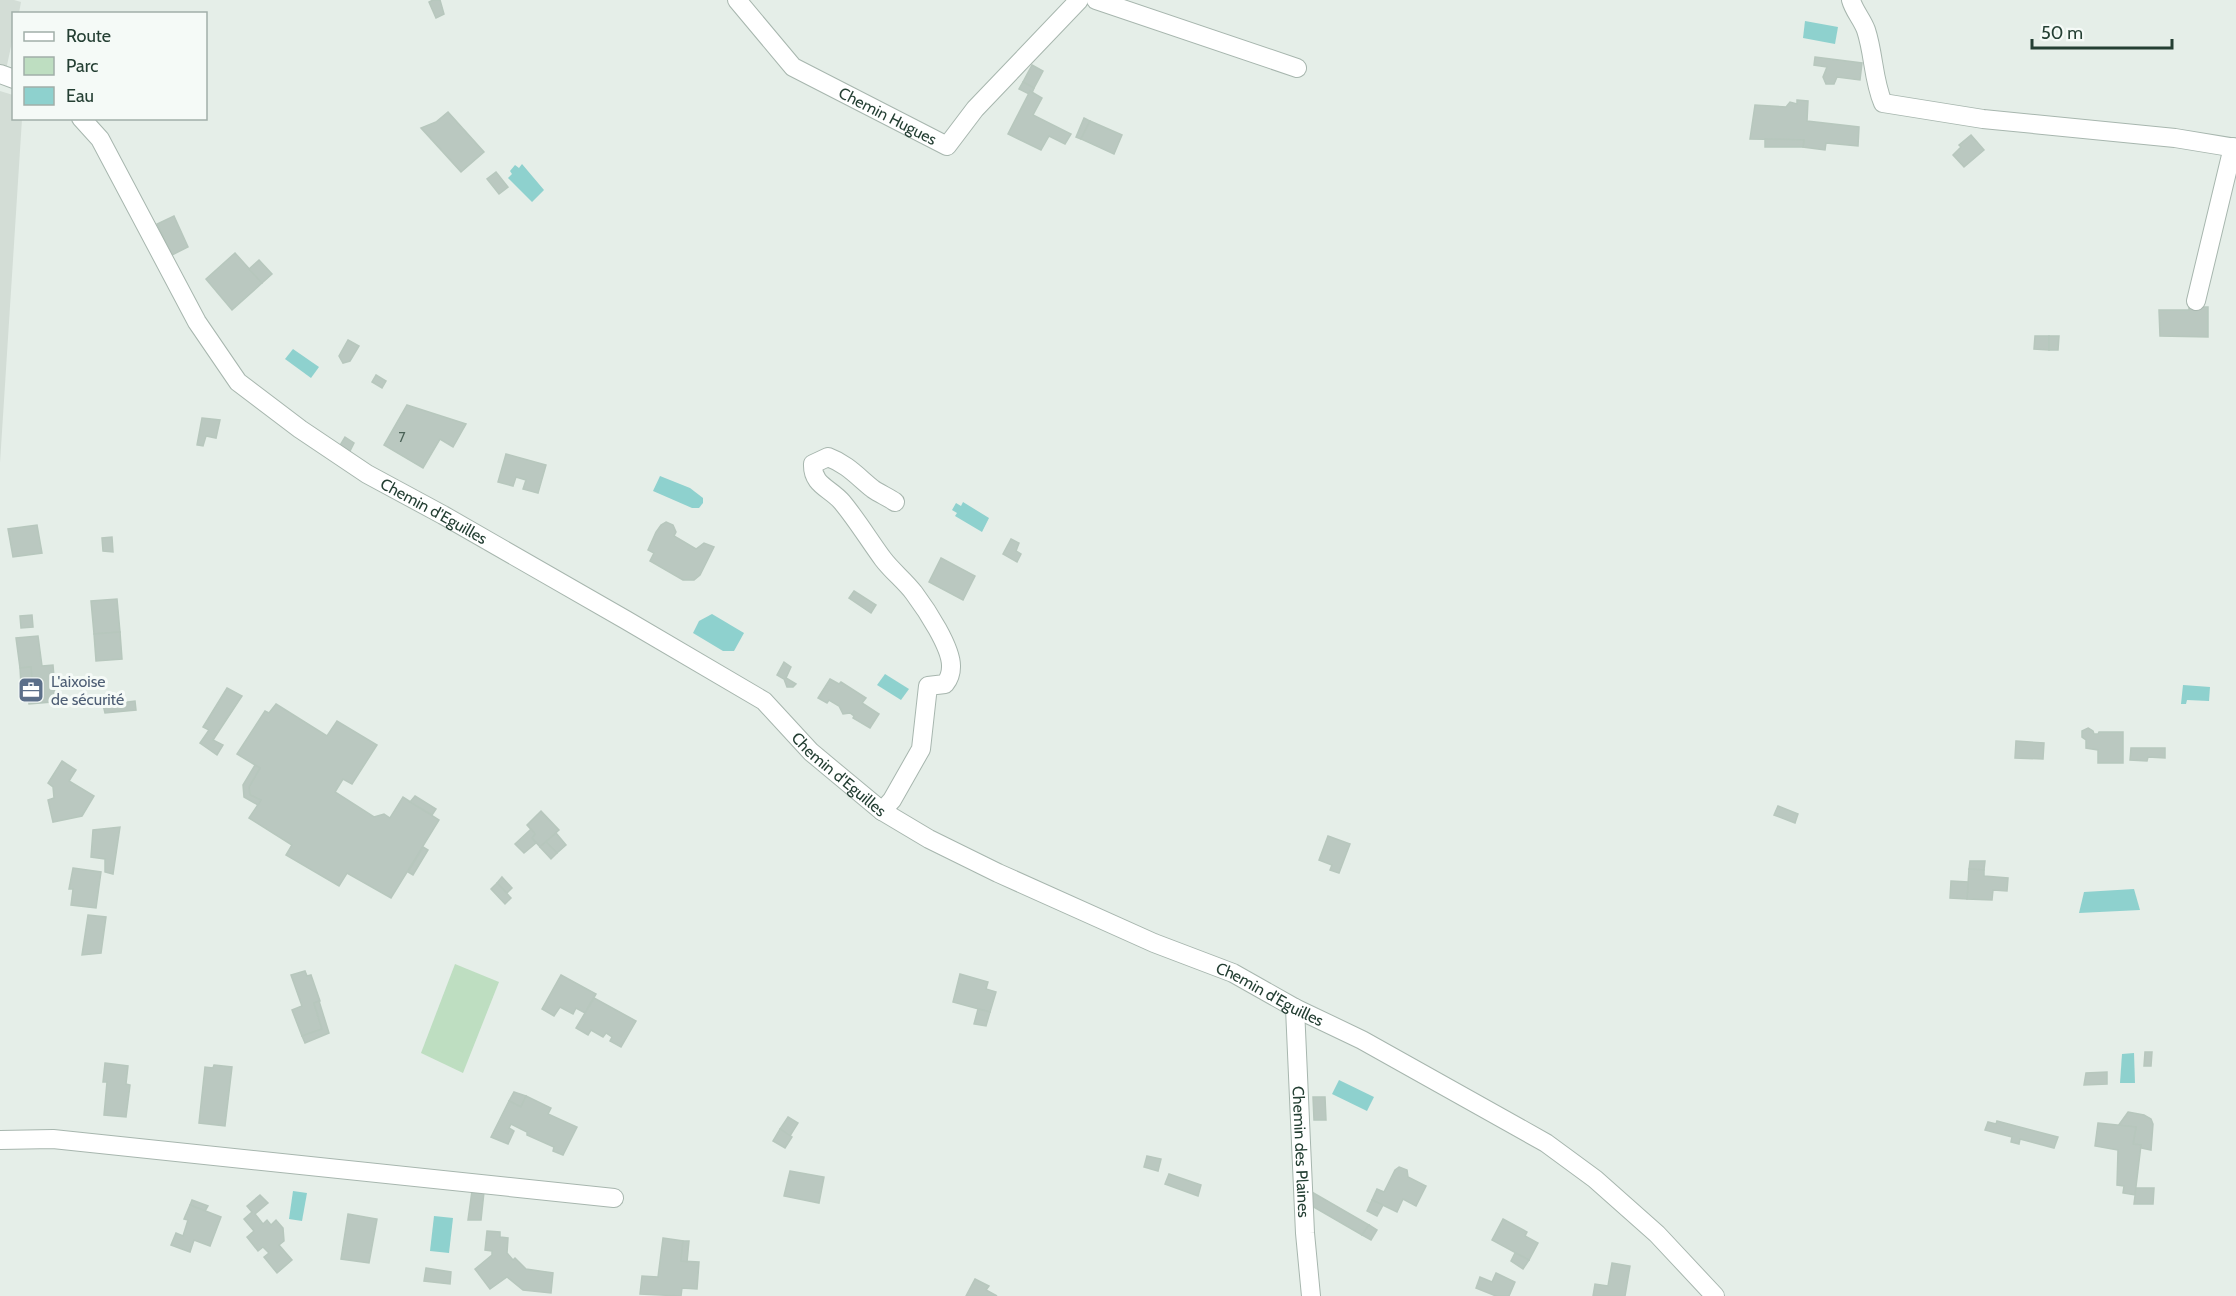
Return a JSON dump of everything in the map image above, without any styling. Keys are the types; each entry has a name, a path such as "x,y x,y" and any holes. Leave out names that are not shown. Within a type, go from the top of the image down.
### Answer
{"street":[{"name":"Chemin Hugues","path":"737,0 793,66 947,146 975,110 1079,0"},
{"path":"1096,0 1297,68"},
{"path":"1851,0 1865,28 1878,92 1883,103 1983,118 2175,138 2235,147 2196,301"},
{"name":"Chemin d'Eguilles","path":"83,120 100,139 197,322 238,382 300,429 367,474 627,620 764,701 812,752 882,811 929,839 998,873 1154,943 1233,973 1295,1008 1362,1040 1546,1143 1595,1179 1657,1234 1715,1296"},
{"path":"882,811 892,800 921,749 928,686 945,684 950,676 952,665 935,627 913,592 883,560 862,528 835,494 819,483 813,474 813,464 828,457 837,460 874,490 895,502"},
{"name":"Chemin des Plaines","path":"1295,1008 1305,1233 1311,1296"},
{"path":"0,1140 53,1139 614,1198"}],"shaded area":[{"path":"0,0 14,0 21,2 19,12 12,12 12,42 6,70 0,68"},
{"path":"0,91 12,95 12,120 22,120 0,463"}],"green space":[{"path":"455,964 499,982 463,1073 421,1053"}],"water":[{"path":"1805,21 1838,27 1835,44 1803,38"},
{"path":"522,164 544,190 532,202 508,178 515,165 519,168"},
{"path":"293,349 319,367 311,378 285,359"},
{"path":"660,476 690,488 703,498 703,503 699,508 692,508 653,491"},
{"path":"963,502 989,518 982,532 955,516 957,513 952,510 956,503 961,506"},
{"path":"712,614 744,633 734,651 723,651 693,633 699,621"},
{"path":"885,674 909,689 901,700 877,685"},
{"path":"2183,685 2210,687 2209,701 2187,700 2186,704 2181,704"},
{"path":"2134,889 2140,910 2079,913 2084,892"},
{"path":"2134,1053 2135,1083 2120,1083 2122,1054"},
{"path":"1339,1080 1374,1097 1367,1111 1332,1094"},
{"path":"293,1191 307,1193 302,1221 289,1219"},
{"path":"434,1216 453,1218 449,1253 430,1251"}],"building":[{"path":"440,0 444,14 436,18 429,2"},
{"path":"1815,57 1862,63 1860,80 1837,77 1834,84 1826,84 1823,77 1827,67 1814,65"},
{"path":"1032,65 1043,71 1034,88 1023,82"},
{"path":"1023,82 1034,88 1032,93 1030,91 1029,94 1019,89"},
{"path":"1030,91 1042,98 1033,115 1071,134 1065,144 1049,136 1041,150 1008,134"},
{"path":"1797,100 1808,101 1807,121 1859,127 1858,146 1826,143 1825,150 1803,147 1804,140 1750,139 1755,105 1786,107 1790,102 1797,104"},
{"path":"448,112 484,152 461,172 421,128 436,122"},
{"path":"1084,118 1090,121 1081,139 1076,137"},
{"path":"1090,121 1122,135 1114,154 1081,139"},
{"path":"1971,135 1984,150 1964,167 1953,155 1961,147 1959,145"},
{"path":"1765,139 1804,140 1803,147 1765,147"},
{"path":"496,172 508,187 499,194 487,179"},
{"path":"174,216 188,247 172,255 157,224"},
{"path":"235,253 262,283 232,310 206,279"},
{"path":"259,260 272,274 262,283 249,269"},
{"path":"2189,307 2208,307 2208,337 2160,336 2159,310 2189,310"},
{"path":"2035,336 2049,336 2049,350 2034,349"},
{"path":"2049,336 2059,336 2058,350 2049,350"},
{"path":"348,340 359,346 350,361 343,363 339,356"},
{"path":"376,375 386,381 382,388 372,382"},
{"path":"407,405 466,424 453,447 440,439 423,468 384,445"},
{"path":"202,418 220,420 216,438 206,436 203,446 197,445"},
{"path":"345,437 354,443 349,453 339,447"},
{"path":"506,454 546,465 538,493 523,489 526,480 516,477 513,486 498,482"},
{"path":"666,522 673,525 676,532 674,536 696,549 704,543 714,547 700,575 694,580 683,580 650,561 654,553 648,550 656,532"},
{"path":"37,525 42,553 13,557 8,529"},
{"path":"112,537 113,552 103,551 102,538"},
{"path":"1011,539 1019,543 1016,551 1021,554 1017,562 1003,554"},
{"path":"941,558 975,576 963,600 929,582"},
{"path":"854,591 876,605 871,613 849,598"},
{"path":"117,599 120,632 94,634 91,601"},
{"path":"32,615 33,627 21,628 20,616"},
{"path":"120,632 122,659 96,661 94,634"},
{"path":"38,636 42,666 53,665 55,689 52,702 29,704 27,684 32,684 31,667 20,668 16,638"},
{"path":"784,662 791,667 786,678 796,684 793,687 787,687 784,679 777,675"},
{"path":"31,667 32,684 21,685 20,668"},
{"path":"830,679 839,684 841,682 866,698 862,703 879,714 870,728 853,718 854,716 850,713 843,714 839,706 829,700 827,703 818,698"},
{"path":"227,688 242,696 213,740 223,745 217,755 200,743 209,730 203,727"},
{"path":"135,701 136,710 105,713 103,705"},
{"path":"276,704 327,736 337,721 377,745 352,784 343,779 335,792 374,817 384,814 390,818 403,797 439,820 391,898 347,873 339,886 286,855 292,845 249,818 261,800 250,795 249,787 260,768 237,754 265,711 269,713"},
{"path":"2088,728 2094,734 2123,732 2123,763 2098,763 2098,750 2086,748 2086,740 2082,737 2082,731"},
{"path":"2016,741 2044,743 2043,759 2015,758"},
{"path":"2131,748 2165,748 2165,758 2148,757 2147,761 2130,760"},
{"path":"62,761 76,770 69,781 94,796 82,816 53,822 48,800 54,798 53,787 48,783"},
{"path":"255,765 260,768 249,787 250,795 261,800 258,805 244,797 243,785"},
{"path":"415,796 436,809 432,815 410,802"},
{"path":"1778,806 1798,814 1795,823 1774,815"},
{"path":"541,811 559,830 540,847 532,838 535,834 527,825"},
{"path":"120,827 113,874 105,872 105,859 91,857 93,830"},
{"path":"531,829 535,834 532,838 536,843 524,853 515,844"},
{"path":"556,833 566,845 557,853 546,842"},
{"path":"1328,836 1350,844 1339,873 1330,870 1332,865 1319,860"},
{"path":"546,842 557,853 551,859 540,847"},
{"path":"423,847 428,850 413,875 408,872"},
{"path":"1970,861 1985,861 1984,870 1969,869"},
{"path":"73,868 101,872 96,908 71,905 73,889 69,889"},
{"path":"1969,869 1984,870 1984,876 2008,878 2007,891 1993,890 1992,900 1967,899"},
{"path":"502,877 512,888 507,893 497,883"},
{"path":"1951,881 1968,882 1967,899 1950,898"},
{"path":"497,883 511,898 505,904 491,889"},
{"path":"88,915 106,917 101,953 82,955"},
{"path":"305,971 307,976 311,975 320,1001 314,1003 322,1029 302,1036 292,1010 302,1006 291,975"},
{"path":"960,974 988,982 986,989 996,992 990,1012 953,1002"},
{"path":"561,975 596,994 585,1013 576,1008 573,1014 560,1007 554,1016 542,1009"},
{"path":"594,998 636,1021 621,1047 610,1041 612,1037 606,1033 603,1037 591,1030 588,1035 576,1028"},
{"path":"319,1001 329,1033 305,1043 302,1036 322,1029 314,1003"},
{"path":"978,1009 990,1012 986,1026 974,1024"},
{"path":"2145,1052 2152,1052 2151,1066 2144,1066"},
{"path":"105,1063 128,1066 126,1084 130,1085 126,1117 104,1115 107,1082 103,1082"},
{"path":"214,1065 232,1067 225,1126 199,1123 205,1067 213,1068"},
{"path":"2107,1072 2107,1084 2084,1085 2086,1073"},
{"path":"514,1092 526,1096 521,1107 509,1101"},
{"path":"526,1096 551,1108 548,1114 577,1127 563,1155 553,1151 554,1147 527,1135 527,1132 511,1124 509,1128 514,1131 508,1144 491,1137 509,1101 521,1107"},
{"path":"1313,1097 1325,1097 1326,1120 1314,1120"},
{"path":"2128,1112 2151,1119 2153,1124 2151,1150 2133,1144 2136,1127 2118,1126"},
{"path":"788,1117 798,1123 790,1136 780,1129"},
{"path":"1997,1121 2058,1137 2054,1148 2020,1139 2019,1144 2011,1142 2012,1137 1985,1130 1988,1122 1996,1124"},
{"path":"2098,1123 2136,1127 2133,1144 2141,1145 2135,1195 2123,1193 2124,1186 2117,1185 2118,1150 2095,1146"},
{"path":"780,1129 792,1137 785,1148 773,1141"},
{"path":"1147,1156 1161,1159 1158,1171 1144,1167"},
{"path":"1399,1167 1407,1170 1408,1177 1426,1186 1416,1206 1403,1199 1397,1212 1372,1200 1377,1189 1384,1192 1395,1170"},
{"path":"790,1171 824,1177 819,1203 784,1196"},
{"path":"1169,1174 1201,1185 1198,1196 1165,1184"},
{"path":"2136,1188 2154,1188 2153,1204 2134,1204"},
{"path":"472,1191 484,1192 481,1220 468,1220"},
{"path":"1310,1191 1369,1225 1362,1235 1312,1206"},
{"path":"260,1195 268,1203 255,1214 263,1224 267,1220 271,1225 276,1220 283,1228 284,1241 279,1245 292,1260 277,1273 264,1257 269,1253 263,1247 258,1251 247,1237 254,1231 244,1219 252,1212 247,1206"},
{"path":"192,1200 208,1206 205,1211 190,1205"},
{"path":"1372,1200 1383,1205 1377,1216 1367,1211"},
{"path":"190,1205 221,1217 210,1246 194,1240 190,1252 171,1245 176,1233 183,1236 188,1220 184,1219"},
{"path":"348,1214 377,1219 369,1263 341,1259"},
{"path":"1503,1219 1527,1232 1525,1236 1538,1243 1529,1260 1492,1240"},
{"path":"1369,1225 1377,1230 1371,1240 1362,1235"},
{"path":"487,1231 500,1232 500,1237 508,1238 507,1253 526,1269 553,1273 551,1293 523,1290 507,1277 490,1289 475,1269 492,1255 492,1251 485,1250"},
{"path":"663,1238 683,1241 681,1261 699,1262 697,1289 682,1288 681,1296 640,1294 642,1276 658,1277"},
{"path":"683,1241 689,1241 687,1262 681,1261"},
{"path":"1515,1253 1529,1260 1523,1269 1511,1261"},
{"path":"1612,1263 1630,1266 1625,1296 1593,1296 1595,1284 1608,1286"},
{"path":"426,1268 451,1272 450,1284 424,1281"},
{"path":"1496,1273 1515,1282 1509,1296 1496,1296 1476,1288 1480,1277 1492,1282"},
{"path":"975,1279 989,1286 986,1290 997,1296 966,1296"}],"place":[{"name":"L'aixoise de sécurité","path":"31,690"}]}
